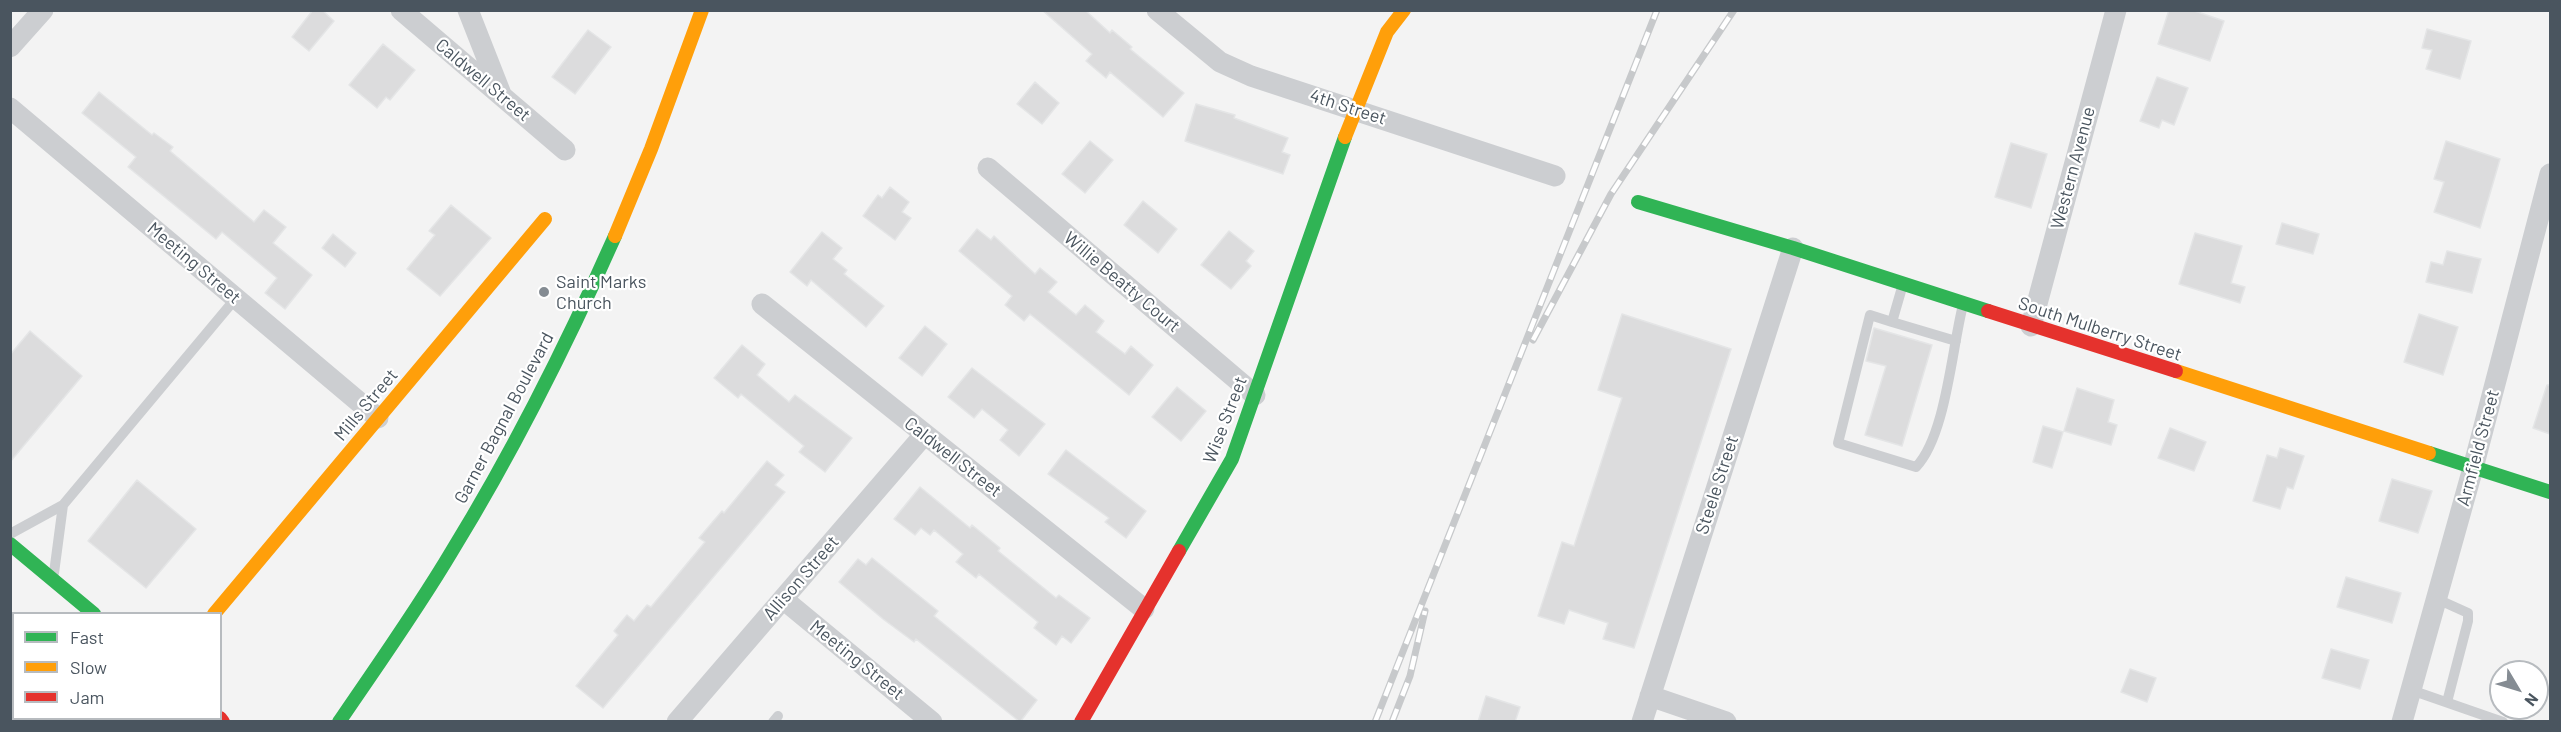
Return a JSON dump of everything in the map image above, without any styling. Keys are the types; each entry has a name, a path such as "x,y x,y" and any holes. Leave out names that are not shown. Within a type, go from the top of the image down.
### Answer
{"main road":[{"name":"Garner Bagnal Boulevard","path":"339,722 452,552 512,447 602,264 656,140 702,10"},
{"name":"Wise Street","path":"1081,722 1144,609 1224,475 1255,395 1355,109 1387,32 1404,10"},
{"name":"South Mulberry Street","path":"1638,202 1793,248 2550,492"},
{"name":"Mills Street","path":"216,612 545,219"},
{"path":"10,544 92,612"}],"street":[{"path":"10,47 43,10"},
{"name":"Caldwell Street","path":"401,10 566,150"},
{"path":"468,10 503,97"},
{"name":"4th Street","path":"1156,10 1220,62 1251,76 1555,176"},
{"name":"Western Avenue","path":"2031,326 2116,10"},
{"name":"Meeting Street","path":"10,108 378,418"},
{"name":"Willie Beatty Court","path":"988,168 1255,395"},
{"name":"Armfield Street","path":"2402,722 2473,468 2550,174"},
{"name":"Steele Street","path":"1642,722 1793,248"},
{"name":"Caldwell Street","path":"762,304 1144,609"},
{"name":"Allison Street","path":"677,722 924,435"},
{"name":"Meeting Street","path":"783,599 932,722"},
{"path":"1650,696 1726,722"}],"lane":[{"path":"1892,322 1904,284"},
{"path":"10,534 63,505 236,298"},
{"path":"1956,341 1870,315 1838,443 1916,467 1925,458 1932,444 1955,354 1963,304"},
{"path":"53,579 63,505"},
{"path":"2437,599 2468,613 2468,621 2447,702"},
{"path":"2411,690 2503,722"}],"building":[{"path":"313,10 322,10 334,21 309,51 292,37"},
{"path":"1042,10 1085,10 1110,33 1112,30 1132,47 1130,49 1184,93 1163,117 1110,72 1106,78 1086,61 1092,54"},
{"path":"2169,10 2192,10 2224,21 2210,61 2158,44"},
{"path":"2427,29 2471,41 2460,79 2426,69 2432,50 2422,48"},
{"path":"588,30 611,47 575,94 552,77"},
{"path":"383,44 415,70 390,100 386,97 377,108 349,85"},
{"path":"2157,77 2188,88 2174,125 2162,120 2159,128 2140,121"},
{"path":"1035,82 1059,103 1042,124 1017,104"},
{"path":"99,92 152,135 154,133 173,147 170,151 254,222 264,210 286,227 273,243 312,275 285,309 265,293 277,278 222,232 216,239 128,167 136,157 82,113"},
{"path":"1196,104 1235,115 1234,118 1288,138 1282,152 1290,155 1283,174 1185,141"},
{"path":"1090,141 1113,160 1085,193 1062,174"},
{"path":"2446,141 2500,159 2480,228 2434,212 2444,182 2434,179"},
{"path":"2011,143 2047,154 2031,208 1995,197"},
{"path":"890,187 909,202 902,212 911,218 895,240 863,216 878,195 882,198"},
{"path":"1143,201 1177,229 1158,253 1124,225"},
{"path":"451,205 491,238 440,296 407,269 435,235 429,231"},
{"path":"2282,223 2319,234 2313,254 2276,244"},
{"path":"977,229 991,240 994,236 1035,274 1040,268 1057,282 1048,292 1076,315 1085,305 1104,321 1096,332 1125,354 1131,346 1153,365 1129,395 1030,314 1024,321 1005,305 1012,296 959,251"},
{"path":"1229,231 1254,251 1246,261 1251,266 1231,289 1201,265"},
{"path":"822,232 842,248 833,259 847,270 844,274 884,306 866,327 811,280 807,286 790,272"},
{"path":"2195,233 2242,246 2231,283 2245,287 2240,303 2179,284"},
{"path":"333,234 356,253 345,267 322,248"},
{"path":"2447,251 2481,259 2472,293 2426,282 2431,262 2443,265"},
{"path":"1622,314 1731,349 1634,648 1603,639 1608,623 1569,610 1564,624 1538,616 1562,542 1574,546 1622,398 1598,390"},
{"path":"2419,314 2458,327 2443,375 2404,362"},
{"path":"925,326 947,344 922,376 899,358"},
{"path":"1874,328 1932,345 1902,446 1865,435 1886,366 1866,361"},
{"path":"30,331 82,376 10,462 10,355"},
{"path":"742,345 765,364 757,375 789,402 795,395 852,438 825,472 799,452 804,446 741,394 738,398 714,378"},
{"path":"972,368 1045,424 1019,456 1000,440 1008,430 982,409 974,418 948,397"},
{"path":"2547,385 2550,385 2550,434 2533,428"},
{"path":"1177,387 1206,411 1181,441 1152,417"},
{"path":"2077,388 2114,400 2108,422 2117,425 2111,445 2064,431"},
{"path":"2043,426 2063,432 2052,468 2033,462"},
{"path":"2170,428 2206,442 2194,471 2158,458"},
{"path":"2280,448 2304,456 2293,489 2287,487 2280,509 2253,501 2267,455 2277,458"},
{"path":"1066,450 1146,511 1126,538 1105,522 1109,518 1048,474"},
{"path":"767,461 784,475 775,485 785,492 603,708 576,686 618,635 614,631 627,615 634,621 647,605 651,607 705,542 699,538 722,511 724,513"},
{"path":"2392,479 2432,491 2418,533 2379,521"},
{"path":"137,480 196,529 146,588 88,541"},
{"path":"920,487 970,528 972,525 1000,548 998,551 1056,598 1059,595 1090,618 1071,643 1062,636 1056,645 1034,628 1038,622 979,574 976,578 956,562 963,554 934,530 930,535 921,528 915,535 894,519"},
{"path":"872,558 938,611 934,616 1037,700 1020,722 916,639 914,642 883,619 839,582 858,559 866,565"},
{"path":"2346,577 2401,593 2392,623 2337,607"},
{"path":"2331,649 2369,660 2360,689 2322,678"},
{"path":"2130,669 2156,678 2147,702 2121,692"},
{"path":"1486,696 1520,707 1515,722 1478,722"}],"railway":[{"path":"1375,722 1657,10"},
{"path":"1533,340 1611,194 1734,10"},
{"path":"1392,722 1410,676 1425,611"}],"traffic: fast":[{"path":"1179,551 1232,459 1345,137"},
{"path":"1638,202 1793,248 1988,311"},
{"path":"339,722 425,595 475,513 559,356 615,236"},
{"path":"2429,453 2550,492"},
{"path":"10,544 92,612"}],"traffic: slow":[{"path":"615,236 651,149 702,10"},
{"path":"1345,137 1387,32 1404,10"},
{"path":"216,612 545,219"},
{"path":"2176,371 2429,453"}],"traffic: jam":[{"path":"1988,311 2176,371"},
{"path":"1081,722 1179,551"}],"place":[{"name":"Saint Marks Church","path":"544,292"}]}
